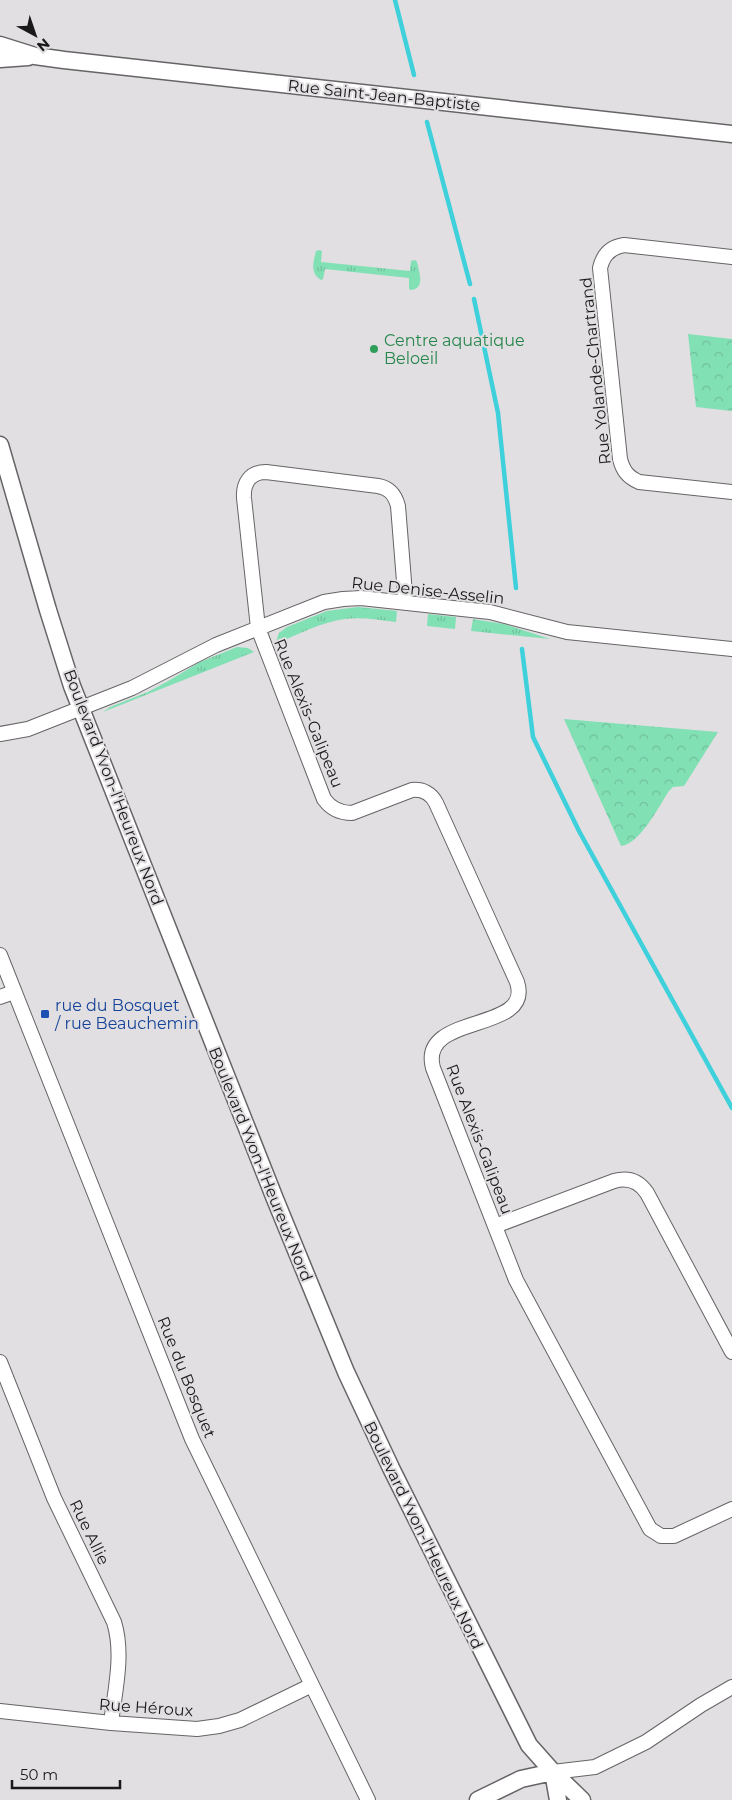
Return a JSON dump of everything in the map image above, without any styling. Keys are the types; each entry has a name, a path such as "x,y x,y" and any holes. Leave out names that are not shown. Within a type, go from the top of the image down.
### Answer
{"street":[{"name":"Rue Saint-Jean-Baptiste","path":"0,45 35,56 732,134"},
{"name":"Rue Saint-Jean-Baptiste","path":"0,59 35,56"},
{"name":"Rue Yolande-Chartrand","path":"732,257 624,246 615,247 608,253 600,268 622,468 628,475 639,482 732,492"},
{"name":"Boulevard Yvon-l'Heureux Nord","path":"0,445 48,610 81,708 303,1270 349,1380 505,1699 530,1745 553,1772 582,1800"},
{"path":"258,628 244,489 248,479 258,472 378,486 390,491 398,506 404,602"},
{"name":"Rue Denise-Asselin","path":"0,734 28,729 132,688 204,651 258,628 333,600 362,598 504,614 567,632 732,649"},
{"name":"Rue Alexis-Galipeau","path":"258,628 327,803 338,811 352,813 412,790 420,790 431,796 436,803 517,982 518,998 511,1009 444,1036 434,1046 432,1055 433,1068 516,1280 650,1529 661,1536 674,1536 732,1509"},
{"name":"Rue du Bosquet","path":"0,955 192,1439 368,1800"},
{"path":"0,997 14,992"},
{"path":"496,1226 614,1181 626,1179 635,1182 642,1186 647,1193 732,1352"},
{"name":"Rue Allie","path":"0,1362 54,1498 114,1622 118,1635 119,1649 112,1723"},
{"name":"Rue Héroux","path":"0,1711 186,1729 219,1726 240,1720 312,1685"},
{"path":"478,1800 521,1779 553,1772 595,1767 646,1742 701,1705 732,1687"},
{"path":"553,1772 558,1800"}],"green space":[{"path":"316,251 322,251 321,262 410,271 411,261 415,260 419,270 420,283 418,287 410,290 409,278 325,269 323,279 321,280 315,274 313,267"},
{"path":"688,334 732,339 732,411 696,407"},
{"path":"358,607 397,611 396,622 357,618 345,619 309,629 275,644 279,633 287,627 327,611"},
{"path":"428,614 456,617 455,629 427,626"},
{"path":"473,619 504,624 550,639 471,631"},
{"path":"237,647 248,648 254,652 103,712 110,707 148,692 200,662"},
{"path":"564,719 718,732 684,786 673,787 642,832 628,844 621,846"}],"waterway":[{"path":"395,0 414,75"},
{"path":"427,122 470,284"},
{"path":"474,299 498,413 516,588"},
{"path":"522,649 533,737 579,831 732,1108"}],"place":[{"name":"Centre aquatique Beloeil","path":"374,349"},
{"name":"rue du Bosquet / rue Beauchemin","path":"45,1014"}]}
